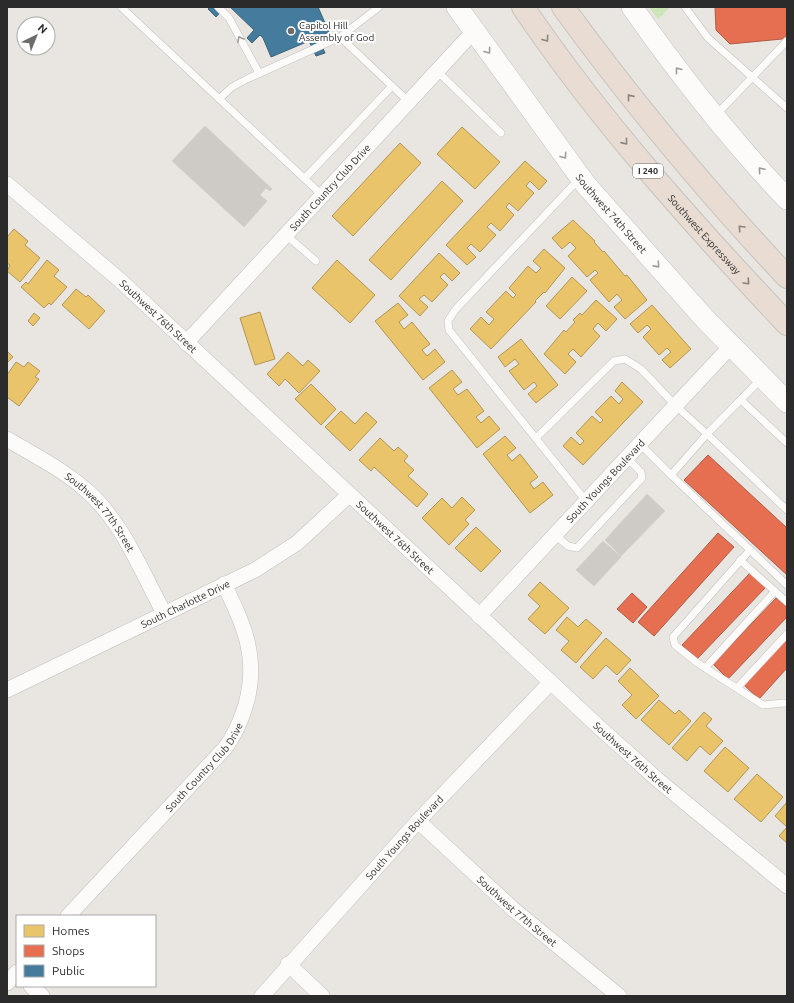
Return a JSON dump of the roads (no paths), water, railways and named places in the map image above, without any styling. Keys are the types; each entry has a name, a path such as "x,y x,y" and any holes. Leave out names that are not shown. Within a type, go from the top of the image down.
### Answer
{"highway":[{"name":"Southwest Expressway","path":"523,7 567,69 658,183 711,243 787,324"},
{"path":"563,7 614,77 681,160 787,277"}],"main road":[{"name":"Southwest 74th Street","path":"457,7 580,178 731,346 787,402"},
{"path":"632,7 655,41 715,116 787,199"}],"street":[{"name":"South Country Club Drive","path":"186,343 474,31"},
{"name":"Southwest 76th Street","path":"7,184 116,277 349,496 659,781 787,886"},
{"name":"South Youngs Boulevard","path":"479,616 731,346"},
{"name":"Southwest 77th Street","path":"7,439 65,473 98,502 129,546 164,613"},
{"name":"South Charlotte Drive","path":"7,690 255,570 282,554 318,526 349,496"},
{"name":"South Country Club Drive","path":"69,915 224,748 239,725 249,694 252,663 243,624 224,584"},
{"name":"South Youngs Boulevard","path":"262,996 288,964 418,822 550,682"},
{"name":"Southwest 77th Street","path":"418,822 513,909 619,996"},
{"path":"288,964 322,996"},
{"path":"32,987 42,996"}],"lane":[{"path":"120,7 322,195"},
{"path":"218,7 229,18 258,73"},
{"path":"219,99 232,87 258,73 340,37 379,7"},
{"path":"685,7 708,38 787,108"},
{"path":"340,37 409,102"},
{"path":"715,116 787,41"},
{"path":"437,71 501,133"},
{"path":"305,178 392,86"},
{"path":"580,178 455,310 448,321 450,330 586,501"},
{"path":"286,234 316,261"},
{"path":"536,438 614,361 625,359 641,370 676,406 787,510"},
{"path":"671,475 707,434 762,378"},
{"path":"742,400 787,443"},
{"path":"640,444 787,585"},
{"path":"555,535 568,546 577,548 642,478 641,472 627,458"},
{"path":"750,550 673,636 675,645 705,668 763,705 786,703"},
{"path":"740,560 787,602"},
{"path":"705,668 774,591"},
{"path":"737,688 787,634"}],"place":[{"name":"Capitol Hill Assembly of God","path":"291,31"}]}
